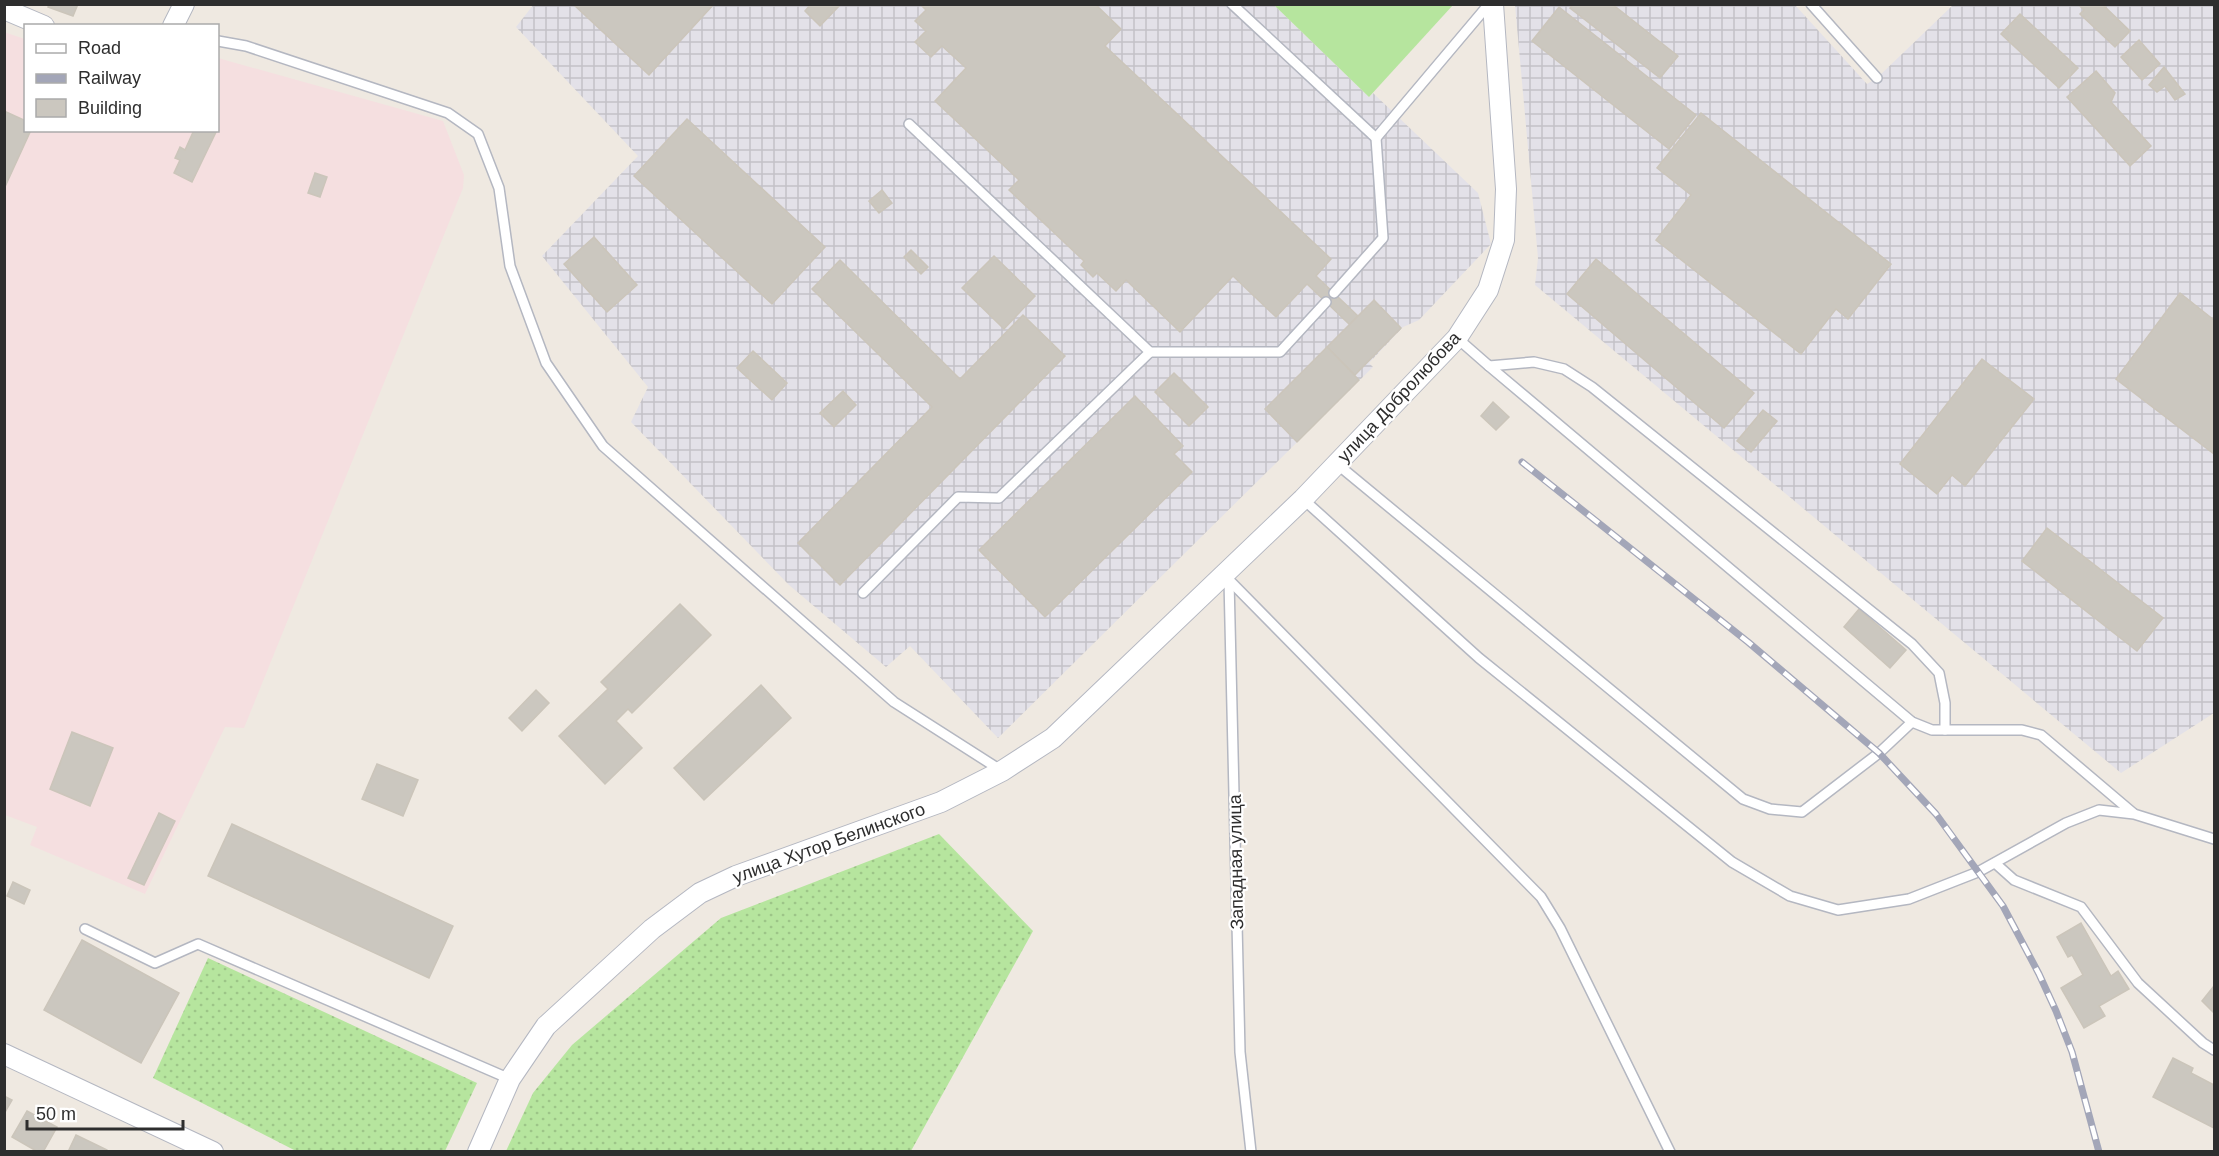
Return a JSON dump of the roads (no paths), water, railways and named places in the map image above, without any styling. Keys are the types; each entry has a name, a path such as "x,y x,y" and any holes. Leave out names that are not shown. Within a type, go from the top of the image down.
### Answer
{"street":[{"path":"174,24 184,4"},
{"name":"улица Добролюбова","path":"1227,577 1457,338 1488,290 1504,240 1506,189 1491,4"},
{"path":"4,9 39,24"},
{"name":"улица Хутор Белинского","path":"478,1152 510,1079 546,1026 652,929 700,893 736,876 941,802 1002,771 1053,738 1227,577"},
{"path":"4,1054 213,1152"}],"lane":[{"path":"1232,4 1376,138 1383,238 1334,293"},
{"path":"1376,138 1491,4"},
{"path":"1811,4 1877,78"},
{"path":"219,41 246,46 448,113 478,134 499,188 510,266 546,363 603,446 894,702 1002,771"},
{"path":"909,124 1150,352 1280,352 1326,302"},
{"path":"1457,338 1912,722 1932,730 2022,730 2041,735 2134,814"},
{"path":"863,593 958,497 999,498 1150,352"},
{"path":"1489,366 1534,362 1564,369 1592,387 1912,644 1939,673 1945,703 1945,730"},
{"path":"1337,464 1743,799 1770,809 1802,812 1879,753 1912,722"},
{"path":"1304,499 1479,658 1732,862 1790,896 1838,910 1909,899 1978,872 2066,823 2099,810 2134,814 2214,839"},
{"path":"1227,577 1541,897 1560,928 1670,1152"},
{"name":"Западная улица","path":"1227,577 1240,1052 1251,1152"},
{"path":"1995,863 2014,880 2081,907 2138,983 2214,1050"},
{"path":"85,929 154,963 198,944 510,1079"}],"railway":[{"path":"1522,462 1748,642 1879,753 1936,814 2003,906 2039,974 2072,1052 2099,1152"}]}
